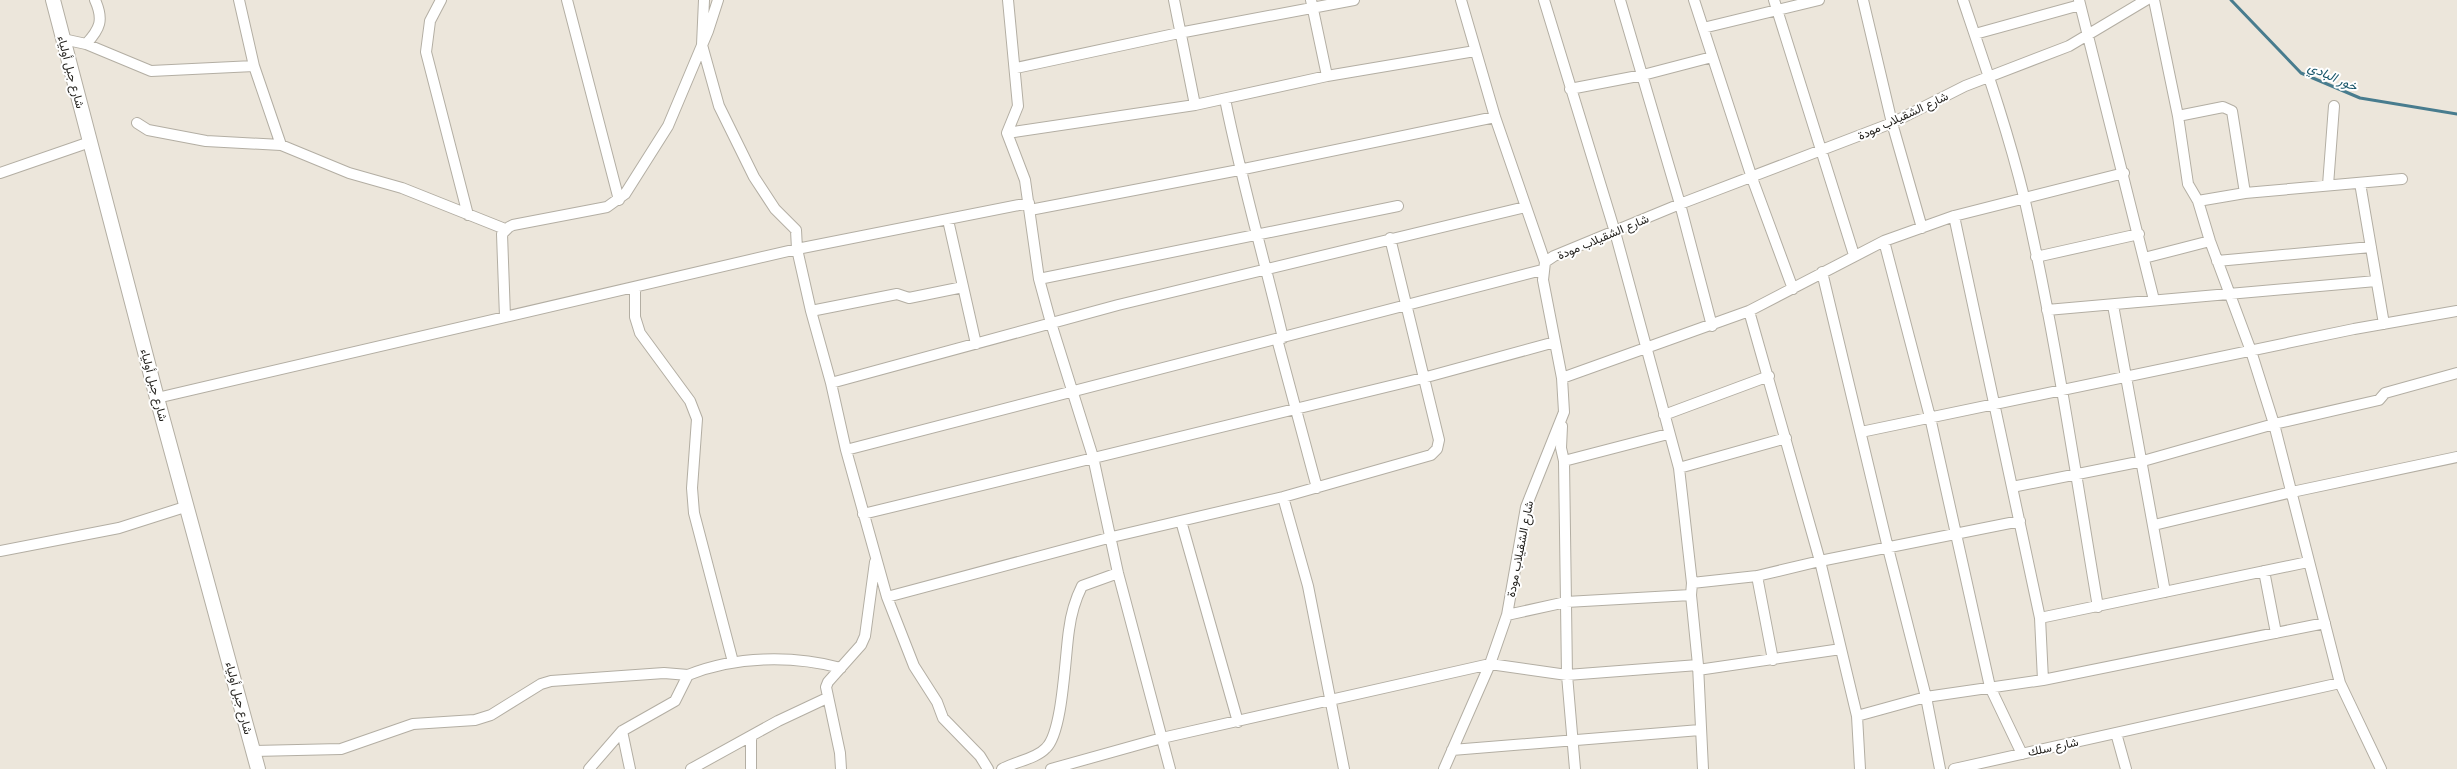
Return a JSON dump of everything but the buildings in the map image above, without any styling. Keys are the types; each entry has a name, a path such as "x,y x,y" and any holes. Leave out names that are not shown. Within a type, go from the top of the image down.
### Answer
{"highway":[{"name":"شارع جبل أولياء","path":"53,0 157,398 188,506 258,769"}],"street":[{"path":"86,44 98,32 100,20 95,0"},
{"path":"239,0 254,66 281,145"},
{"path":"441,0 434,11 427,31 426,57 468,215"},
{"path":"567,0 619,200"},
{"path":"704,0 702,45 719,106 754,177 775,209 796,230 797,249 811,311 831,383 846,450 863,514 887,597 914,666 937,702 943,718 980,756 988,769"},
{"path":"505,317 501,239 505,230 513,225 600,209 619,200 630,187 668,126 702,45 718,0"},
{"path":"1008,0 1016,68 1018,106 1007,133 1025,180 1039,279 1051,323 1093,457 1112,537 1118,573 1170,769"},
{"path":"1174,0 1179,33 1195,105"},
{"path":"1016,68 1312,4 1354,0"},
{"path":"846,450 1280,338 1544,266 1495,117 1460,0"},
{"path":"1544,0 1615,232 1647,349 1668,434 1679,468 1692,584 1691,595 1698,668 1703,769"},
{"path":"1620,0 1680,204 1712,326"},
{"path":"1694,0 1752,178 1793,289"},
{"path":"1703,28 1776,4 1819,0"},
{"path":"1863,0 1892,123 1922,228"},
{"path":"1963,0 1989,76 2024,196 2047,310 2098,607"},
{"name":"شارع الشقيلاب مودة","path":"1444,769 1490,664 1507,615 1526,507 1564,412 1562,378 1544,266 1554,256 1680,204 1752,178 1892,123 1989,76 2069,46 2146,0"},
{"path":"2154,0 2178,116 2188,184 2198,201 2217,261 2251,351 2274,424 2340,683 2381,769"},
{"path":"1975,34 2079,2 2089,35 2124,173 2154,300"},
{"path":"1312,4 1327,76"},
{"path":"1776,4 1820,152 1854,255"},
{"path":"62,39 86,44 151,71 254,66"},
{"path":"1007,133 1195,105 1327,76 1475,51"},
{"path":"1570,89 1643,75 1712,57"},
{"path":"1225,99 1239,170 1267,269 1295,410 1316,488"},
{"path":"2328,185 2334,106"},
{"path":"2178,116 2223,107 2232,111 2245,193"},
{"path":"157,398 635,288 797,249 948,220 1239,170 1495,117"},
{"path":"137,123 148,130 206,141 281,145 349,173 402,188 505,230"},
{"path":"0,173 90,142"},
{"path":"1562,378 1712,326 1749,311 1793,289 1854,255 1884,241 1954,216 2024,196 2124,173"},
{"path":"2198,201 2245,193 2402,179"},
{"path":"2360,183 2384,324"},
{"path":"1039,279 1398,206"},
{"path":"831,383 1051,323 1390,238 1525,207"},
{"path":"1954,216 2040,618 2039,631 2043,680"},
{"path":"948,220 976,344"},
{"path":"2036,257 2139,234"},
{"path":"887,597 1112,537 1283,497 1431,455 1437,449 1439,440 1390,238"},
{"path":"1884,241 1930,417 1958,534 1990,687 2022,754"},
{"path":"2144,258 2210,241"},
{"path":"2217,261 2371,247"},
{"path":"1822,272 1888,548 1926,697 1940,769"},
{"path":"2047,310 2376,281"},
{"path":"811,311 897,294 909,298 963,287"},
{"path":"635,288 635,317 640,332 690,401 697,419 692,488 694,513 733,662"},
{"path":"2113,305 2143,461 2165,592"},
{"path":"1861,432 2457,310"},
{"path":"1749,311 1769,376 1820,560 1842,650 1856,716 1860,769"},
{"path":"863,514 1093,457 1295,410 1423,378 1555,342"},
{"path":"2012,487 2143,461 2274,424 2379,400 2385,393 2457,374"},
{"path":"1664,415 1769,376"},
{"path":"1562,419 1561,448 1564,461 1567,675 1571,739 1575,769"},
{"path":"1564,461 1668,434"},
{"path":"1679,468 1786,438"},
{"path":"2154,525 2292,492 2457,457"},
{"path":"1283,497 1308,586 1344,769"},
{"path":"0,551 118,528 188,506"},
{"path":"1181,521 1238,722"},
{"path":"1692,584 1757,576 1820,560 1888,548 2020,521"},
{"path":"841,769 840,754 827,698 828,682 861,644 865,636 875,558"},
{"path":"2040,618 2308,562"},
{"path":"2264,571 2276,633"},
{"path":"1002,769 1043,751 1053,738 1059,714 1069,630 1076,598 1082,586 1118,573"},
{"path":"1757,576 1773,660"},
{"path":"1507,615 1566,602 1691,595"},
{"path":"1856,716 1926,697 2043,680 2325,623"},
{"path":"1051,769 1162,738 1490,664 1567,675 1698,668 1773,660 1842,650"},
{"path":"253,750 342,749 413,724 483,718 540,684 551,680 664,673 688,675 707,667 733,662 795,660 814,661 841,668"},
{"path":"589,769 622,731 675,701 688,675"},
{"name":"شارع سلك","path":"1954,769 2340,683"},
{"path":"691,769 778,721 827,698"},
{"path":"1452,750 1571,739 1700,730"},
{"path":"622,731 630,769"},
{"path":"2116,733 2126,769"},
{"path":"751,737 752,769"}],"waterway":[{"name":"خور البادي","path":"2231,0 2301,73 2360,98 2457,114"}]}
